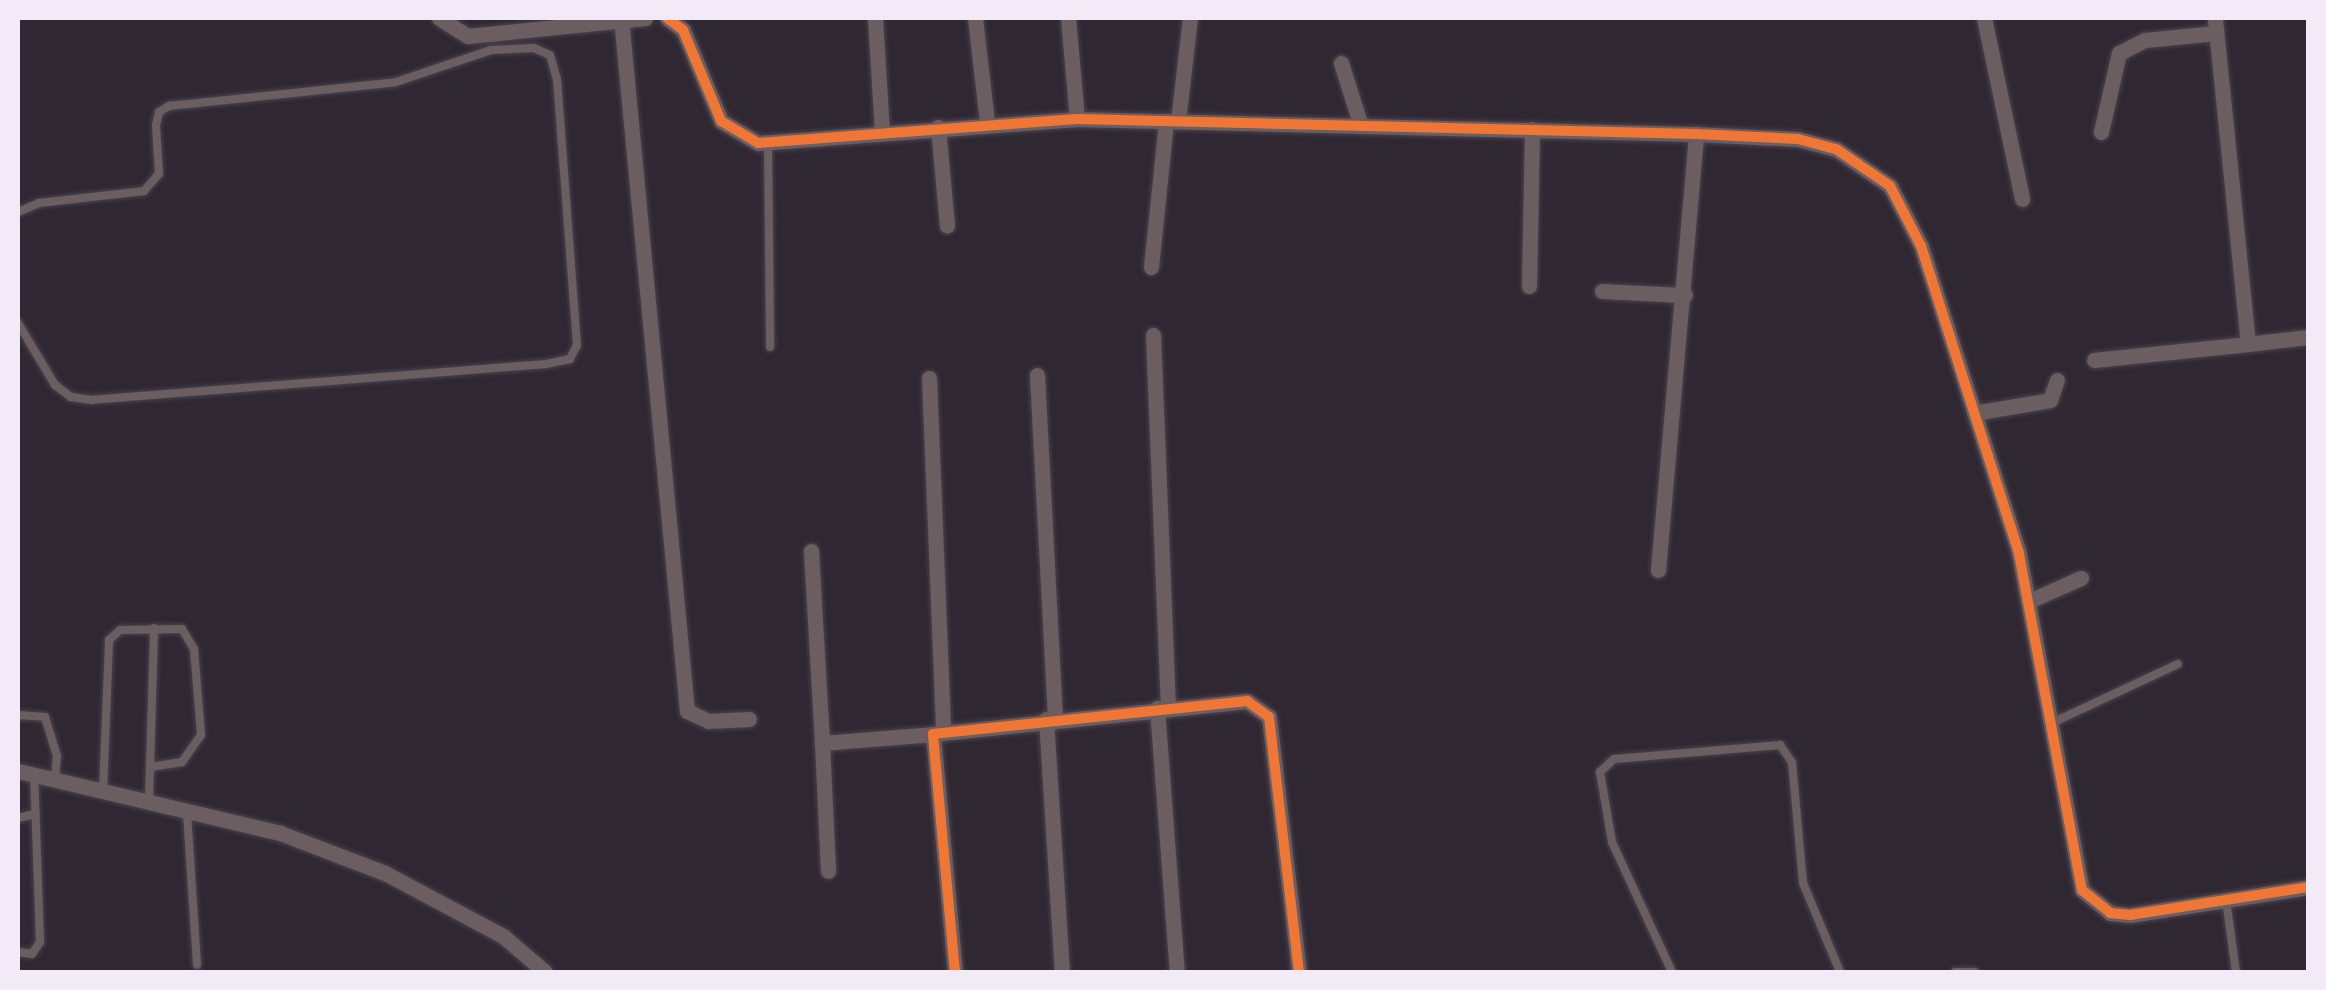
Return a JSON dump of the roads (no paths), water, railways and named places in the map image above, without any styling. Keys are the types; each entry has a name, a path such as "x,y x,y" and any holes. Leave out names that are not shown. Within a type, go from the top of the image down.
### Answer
{"street":[{"path":"439,18 468,36 645,18"},
{"path":"622,18 688,711 708,721 749,719"},
{"path":"667,18 683,30 720,121 734,134 768,144 987,122 1077,118 1696,134 1798,139 1836,148 1890,186 1921,246 2029,602 2082,890 2094,903 2130,915 2308,886"},
{"path":"875,18 882,133"},
{"path":"975,18 987,122"},
{"path":"1068,18 1077,118"},
{"path":"1151,267 1190,18"},
{"path":"1984,18 2022,199"},
{"path":"2100,132 2119,52 2145,40 2216,25 2248,344"},
{"path":"1341,64 1362,126"},
{"path":"938,127 947,226"},
{"path":"1529,286 1532,129"},
{"path":"1658,570 1685,296 1696,134"},
{"path":"1602,291 1685,296"},
{"path":"1153,335 1163,707 1177,972"},
{"path":"2094,360 2308,337"},
{"path":"1037,375 1062,972"},
{"path":"929,378 938,733 955,972"},
{"path":"1974,413 2050,400 2057,380"},
{"path":"811,552 828,871"},
{"path":"2029,602 2081,578"},
{"path":"822,742 1248,702 1269,716 1300,972"},
{"path":"26,772 280,833 386,874 503,936 545,972"}],"lane":[{"path":"18,212 39,203 144,191 159,174 156,125 159,112 169,106 396,82 491,50 534,48 550,55 557,79 577,345 570,360 546,364 92,400 72,397 55,385 18,323"},
{"path":"768,144 770,346"},
{"path":"149,800 154,628"},
{"path":"104,792 109,640 120,630 182,629 191,637 201,735 182,762 152,767"},
{"path":"2052,723 2178,664"},
{"path":"18,715 46,717 56,756 55,780"},
{"path":"1672,972 1612,842 1600,772 1614,759 1780,745 1792,762 1803,883 1840,972"},
{"path":"18,952 32,954 40,942 36,814 26,772"},
{"path":"186,808 197,965"},
{"path":"18,818 36,814"},
{"path":"2226,900 2236,972"},
{"path":"1955,972 1975,972"}]}
